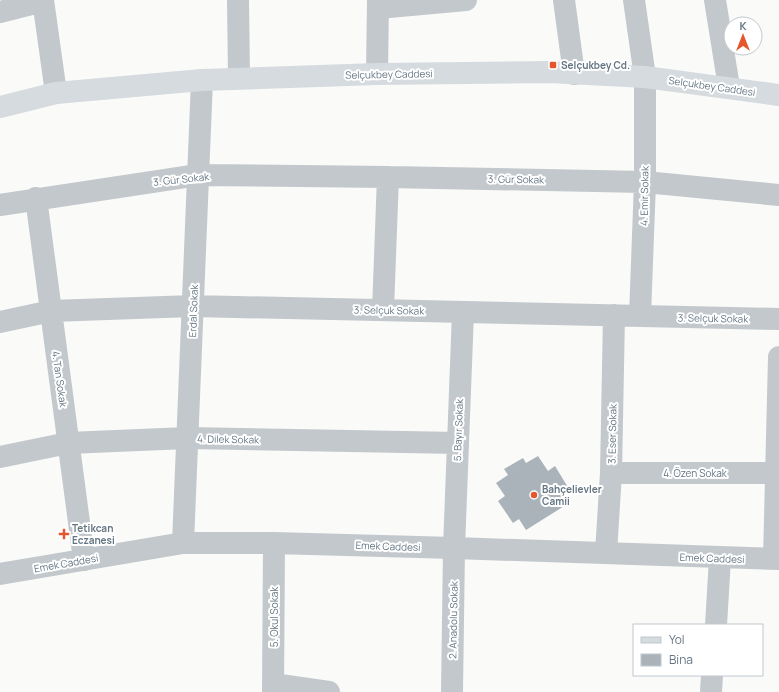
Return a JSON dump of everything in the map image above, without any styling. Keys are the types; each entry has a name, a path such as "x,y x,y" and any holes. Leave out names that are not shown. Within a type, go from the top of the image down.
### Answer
{"main road":[{"name":"Selçukbey Caddesi","path":"0,107 56,93 202,80 377,74 574,74 645,77 729,87 779,95"}],"street":[{"path":"0,12 43,0 56,93"},
{"path":"238,0 239,78"},
{"path":"377,74 378,4 466,0"},
{"path":"564,0 574,74"},
{"name":"4. Emir Sokak","path":"634,0 645,77 645,182 640,316"},
{"path":"715,0 729,87"},
{"name":"Erdal Sokak","path":"183,543 202,80"},
{"name":"3. Gür Sokak","path":"0,205 36,198 198,175 645,182 779,195"},
{"path":"383,310 388,177"},
{"name":"4. Tan Sokak","path":"36,198 84,560"},
{"name":"3. Selçuk Sokak","path":"0,322 51,311 193,306 779,319"},
{"name":"5. Bayır Sokak","path":"454,548 463,312"},
{"name":"3. Eser Sokak","path":"606,553 611,473 614,315"},
{"path":"777,559 779,357"},
{"name":"4. Dilek Sokak","path":"0,457 68,443 187,438 458,443"},
{"name":"4. Özen Sokak","path":"611,473 778,473"},
{"name":"Emek Caddesi","path":"0,574 183,543 274,543 777,559"},
{"name":"5. Okul Sokak","path":"273,688 274,543"},
{"name":"2. Anadolu Sokak","path":"452,692 454,548"},
{"path":"716,624 720,558"},
{"path":"711,692 712,676"},
{"path":"273,688 329,692"}],"building":[{"name":"Bahçelievler Camii","path":"538,456 548,471 555,466 569,489 563,493 569,503 526,530 519,519 513,523 498,501 505,496 496,483 508,475 504,469 523,458 526,463"}],"place":[{"name":"Selçukbey Cd.","path":"553,65"},
{"name":"Bahçelievler Camii","path":"534,495"},
{"name":"Tetikcan Eczanesi","path":"64,534"}]}
